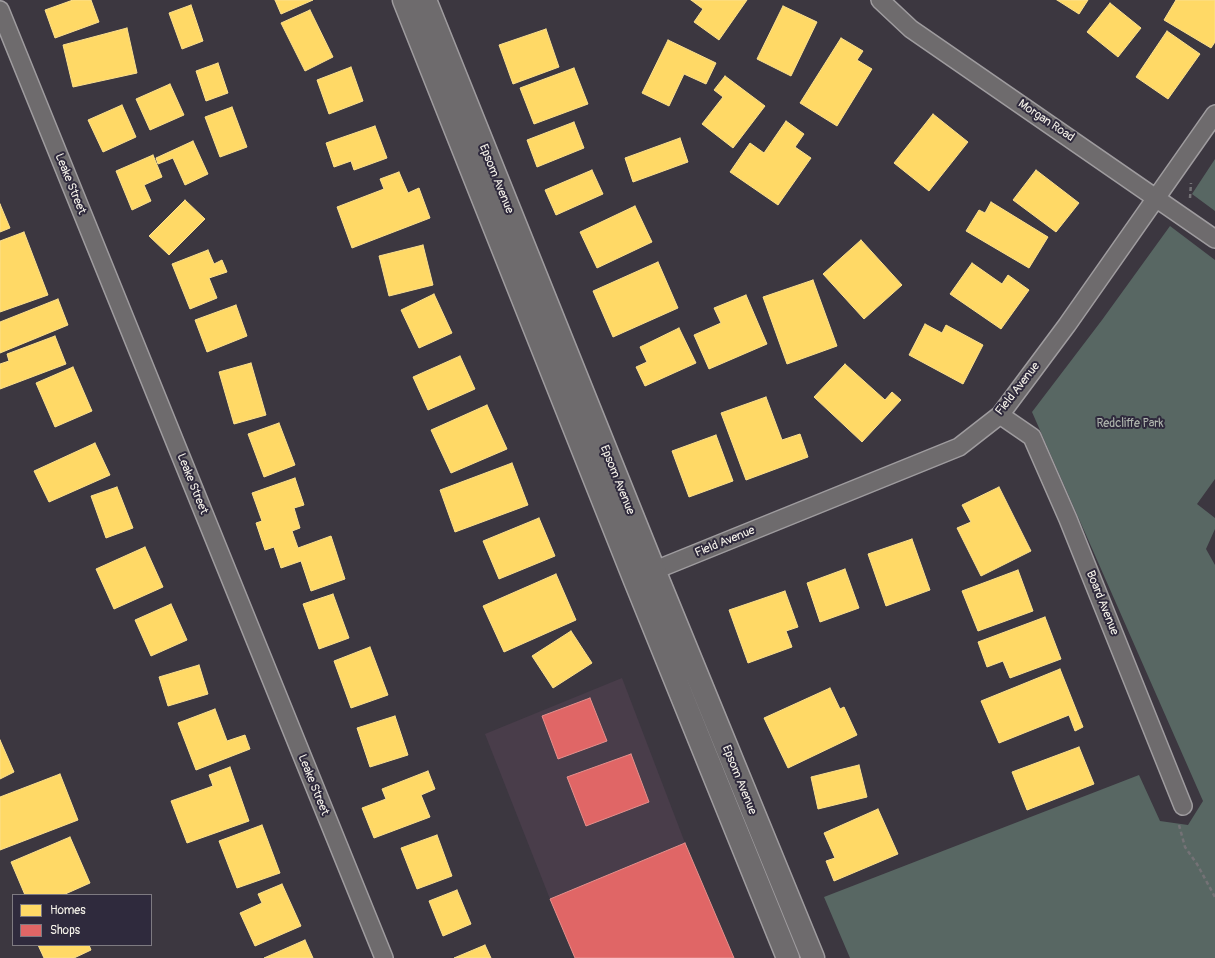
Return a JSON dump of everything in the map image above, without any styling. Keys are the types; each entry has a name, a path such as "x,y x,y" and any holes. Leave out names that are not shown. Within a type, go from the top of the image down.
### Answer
{"street":[{"name":"Epsom Avenue","path":"404,0 634,578 788,958"},
{"name":"Epsom Avenue","path":"425,0 654,570 813,958"},
{"name":"Morgan Road","path":"880,0 911,29 1215,239"},
{"name":"Leake Street","path":"0,10 384,958"},
{"name":"Field Avenue","path":"634,578 959,447 1000,415 1067,325 1215,114"},
{"name":"Board Avenue","path":"1000,415 1032,437 1071,526 1183,806"}],"path":[{"path":"1183,806 1175,813 1185,847 1197,864 1215,897"}],"shaded area":[{"path":"622,678 685,843 550,899 485,734"}],"green space":[{"path":"1215,159 1215,211 1192,194"},
{"name":"Redcliffe Park","path":"1170,226 1215,260 1215,479 1197,504 1215,518 1215,529 1206,549 1215,565 1215,958 850,958 824,897 1139,775 1160,821 1188,825 1203,801 1032,412 1102,320"}],"building: Homes":[{"path":"73,0 91,0 99,22 55,38 45,10"},
{"path":"275,0 313,0 281,14"},
{"path":"691,0 747,0 719,40 694,22 703,9"},
{"path":"1057,0 1088,0 1079,14"},
{"path":"1176,0 1215,0 1215,42 1211,48 1164,20"},
{"path":"1110,3 1141,28 1118,57 1087,32"},
{"path":"191,5 203,41 182,49 169,13"},
{"path":"783,6 817,22 791,76 757,59"},
{"path":"310,10 333,57 305,71 281,23"},
{"path":"127,28 137,73 73,87 63,45"},
{"path":"546,29 559,67 513,84 499,45"},
{"path":"1167,31 1200,54 1168,99 1136,77"},
{"path":"841,38 863,51 857,60 872,69 837,126 800,103"},
{"path":"668,40 716,63 706,84 684,74 669,106 642,93"},
{"path":"218,63 228,93 206,101 196,71"},
{"path":"351,67 363,101 329,114 317,80"},
{"path":"574,68 588,104 534,124 520,88"},
{"path":"725,76 765,106 733,148 702,124 723,97 714,90"},
{"path":"170,84 184,115 150,130 136,99"},
{"path":"122,105 136,137 103,152 88,120"},
{"path":"232,107 247,147 220,157 205,117"},
{"path":"933,114 968,142 929,191 894,163"},
{"path":"786,121 804,134 795,147 811,158 778,205 730,172 750,143 764,153"},
{"path":"574,122 584,148 537,167 527,140"},
{"path":"375,126 387,158 354,170 351,161 334,167 326,143"},
{"path":"680,138 688,162 633,182 625,158"},
{"path":"193,141 208,174 185,185 173,158 158,164 156,158"},
{"path":"153,155 162,177 144,185 151,201 132,210 116,171"},
{"path":"592,170 603,194 556,215 545,190"},
{"path":"1036,170 1079,203 1056,232 1013,200"},
{"path":"399,172 408,193 419,188 430,218 352,248 337,207 384,189 380,179"},
{"path":"185,200 205,219 169,255 149,236"},
{"path":"991,202 1048,237 1029,268 966,231 979,210 985,213"},
{"path":"0,204 10,228 0,232"},
{"path":"635,206 652,242 597,268 580,232"},
{"path":"24,232 48,295 0,312 0,241"},
{"path":"861,240 902,285 864,319 823,274"},
{"path":"423,245 433,285 389,296 379,256"},
{"path":"208,250 214,264 222,260 227,272 209,278 217,298 190,309 172,264"},
{"path":"658,262 678,308 613,337 593,291"},
{"path":"972,263 1002,284 1008,275 1029,290 1001,329 950,294"},
{"path":"813,280 837,346 787,364 763,297"},
{"path":"434,294 452,333 419,348 401,310"},
{"path":"746,295 767,344 709,369 694,335 721,323 714,308"},
{"path":"58,299 68,325 0,353 0,322"},
{"path":"236,305 247,336 207,352 195,320"},
{"path":"925,324 942,333 946,325 983,345 963,384 909,355"},
{"path":"679,328 696,363 645,386 636,367 647,362 640,347"},
{"path":"55,336 66,364 0,389 0,364 9,361 7,354"},
{"path":"460,356 475,389 428,410 413,377"},
{"path":"251,363 266,415 234,424 219,372"},
{"path":"845,364 885,400 892,392 901,400 862,442 814,397"},
{"path":"73,367 92,411 55,427 36,383"},
{"path":"766,397 782,440 800,434 808,457 746,480 721,413"},
{"path":"487,405 507,449 451,473 431,430"},
{"path":"279,423 295,465 264,477 248,434"},
{"path":"716,435 733,481 689,497 672,451"},
{"path":"95,443 110,475 49,502 34,471"},
{"path":"512,463 528,505 455,532 440,490"},
{"path":"295,478 304,505 294,508 300,528 292,531 298,548 331,536 345,579 311,591 301,561 281,568 274,547 265,550 256,523 262,521 252,493"},
{"path":"117,487 133,528 106,538 91,496"},
{"path":"999,487 1031,551 981,576 957,528 971,522 962,505"},
{"path":"539,518 555,556 499,579 483,541"},
{"path":"912,539 930,590 886,606 868,554"},
{"path":"145,547 163,587 114,609 96,569"},
{"path":"845,569 859,608 820,622 807,583"},
{"path":"1018,570 1033,611 978,631 962,591"},
{"path":"556,574 576,620 504,652 483,606"},
{"path":"785,591 798,627 786,631 792,647 748,663 729,610"},
{"path":"333,594 349,638 319,649 303,604"},
{"path":"171,604 187,640 151,656 135,620"},
{"path":"1045,617 1061,659 1010,678 1003,661 987,667 978,642"},
{"path":"571,631 592,663 553,688 532,656"},
{"path":"370,647 388,695 351,708 334,661"},
{"path":"199,665 208,694 168,706 159,677"},
{"path":"1060,669 1083,727 1075,731 1069,715 999,743 981,701"},
{"path":"830,688 840,709 844,707 857,735 788,768 764,718"},
{"path":"215,709 227,741 245,735 250,749 196,770 178,723"},
{"path":"395,716 408,755 370,767 357,728"},
{"path":"0,740 14,772 0,779"},
{"path":"1079,747 1094,784 1027,810 1012,772"},
{"path":"859,765 867,797 818,809 811,777"},
{"path":"230,767 249,821 187,843 171,801 213,786 209,775"},
{"path":"428,771 435,789 421,795 430,817 374,838 362,808 386,799 382,789"},
{"path":"60,774 78,820 0,850 0,797"},
{"path":"878,809 898,854 834,881 826,861 835,858 824,833"},
{"path":"262,825 280,873 237,888 219,841"},
{"path":"437,835 452,876 417,889 401,848"},
{"path":"70,837 90,883 65,894 25,894 11,862"},
{"path":"282,884 301,926 255,946 240,913 262,903 258,894"},
{"path":"457,890 471,924 443,936 429,901"},
{"path":"667,893 695,958 648,958 627,910"},
{"path":"305,940 313,958 264,958"},
{"path":"485,945 491,958 454,958"},
{"path":"38,946 89,946 91,950 74,958 44,958"}],"building: Shops":[{"path":"590,698 607,741 558,759 542,716"},
{"path":"631,754 649,802 586,826 567,777"},
{"path":"685,843 734,958 575,958 550,899"}]}
